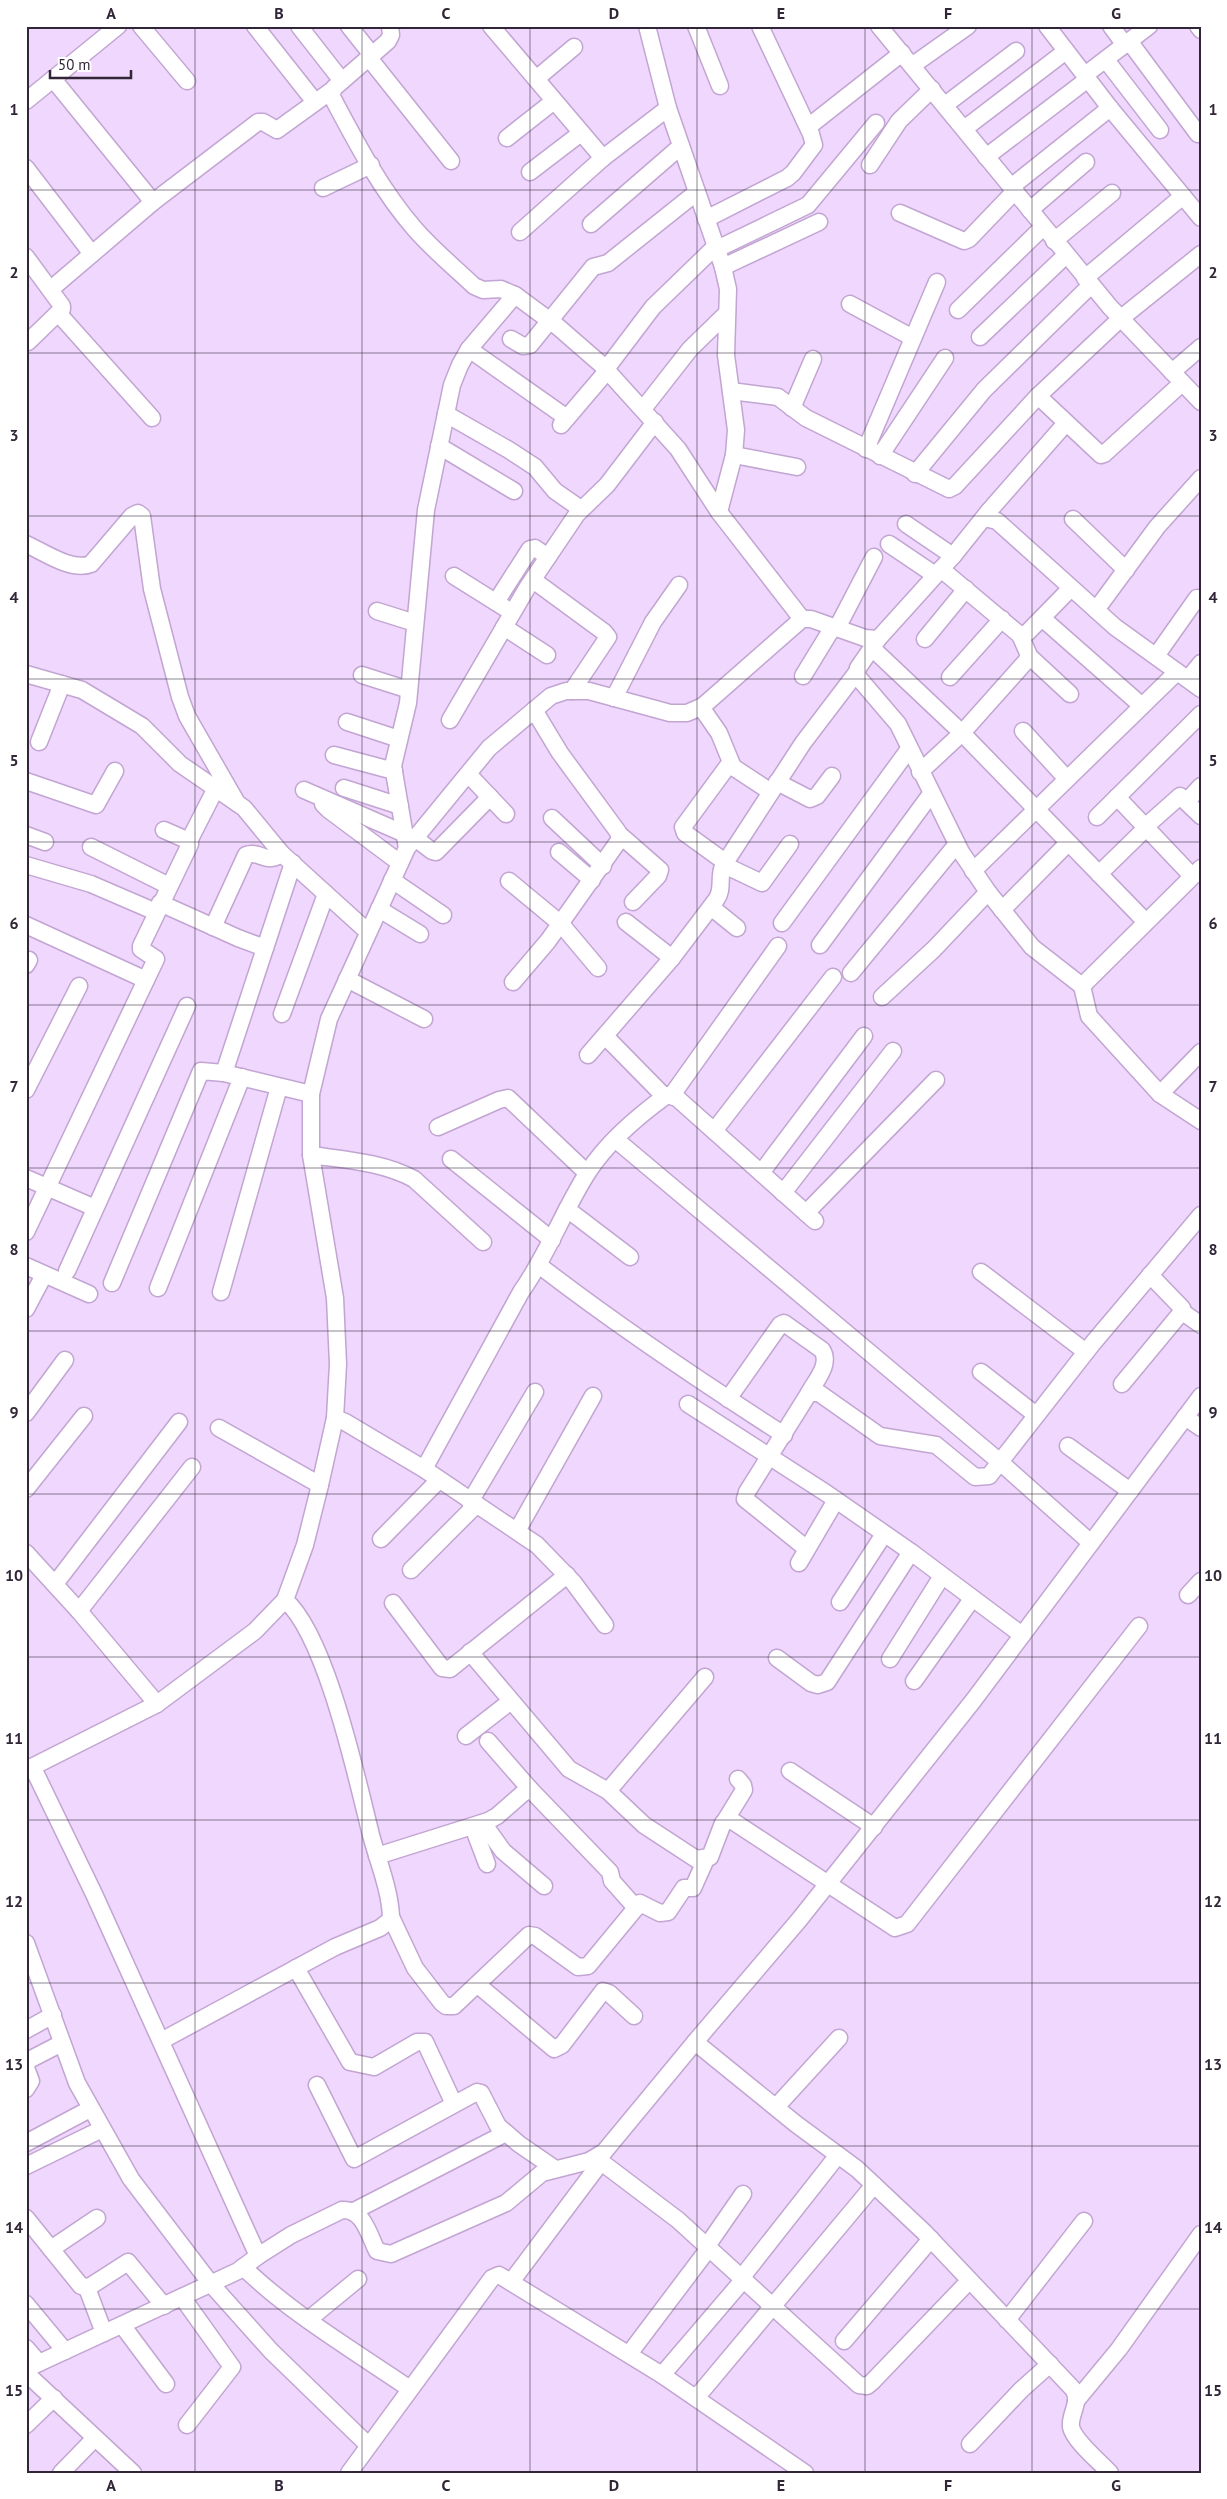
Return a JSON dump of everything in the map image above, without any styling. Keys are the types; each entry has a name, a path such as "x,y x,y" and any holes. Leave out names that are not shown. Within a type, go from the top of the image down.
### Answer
{"street":[{"path":"26,100 118,26"},
{"path":"140,26 187,81"},
{"path":"255,26 315,102"},
{"path":"299,26 337,86"},
{"path":"349,26 451,161"},
{"path":"51,289 153,202 258,122 263,122 277,130 337,86 388,41 391,35 390,26"},
{"path":"491,26 602,158"},
{"path":"646,26 668,108 717,248 728,288 726,355 736,430 734,455 719,512"},
{"path":"696,26 720,86"},
{"path":"706,220 793,173 814,145 814,140 760,26"},
{"path":"879,26 1088,281 1120,318 1201,402"},
{"path":"808,127 907,59 968,26"},
{"path":"1047,26 1110,108 1201,218"},
{"path":"1111,26 1127,43 1198,134"},
{"path":"986,157 1149,26"},
{"path":"1198,26 1201,30"},
{"path":"536,79 574,47"},
{"path":"945,105 1016,51"},
{"path":"964,130 1066,51"},
{"path":"1106,60 1160,130"},
{"path":"53,79 153,202"},
{"path":"337,86 331,95 371,165 413,227 474,286 483,290 501,290 515,295 551,322 607,370 678,449 719,512 802,619"},
{"path":"870,165 899,121 932,89"},
{"path":"506,138 554,101"},
{"path":"520,232 602,158 668,108"},
{"path":"900,213 964,241 969,239 1013,189 1110,108"},
{"path":"469,348 564,422 607,370 653,306 717,248 808,205 876,124"},
{"path":"530,172 581,133"},
{"path":"591,224 681,146"},
{"path":"1030,210 1086,162"},
{"path":"323,188 371,165"},
{"path":"26,168 92,254"},
{"path":"511,339 527,347 551,322 593,267 608,263 697,192"},
{"path":"1054,241 1112,193"},
{"path":"915,474 984,390 1088,281 1183,196"},
{"path":"723,267 819,222"},
{"path":"958,310 1043,227"},
{"path":"731,392 778,397 806,418 946,489 952,488 1038,396 1120,318 1201,254"},
{"path":"980,337 1066,255"},
{"path":"26,257 62,306 58,313 28,342"},
{"path":"873,452 913,338 937,282"},
{"path":"407,846 394,771 394,756 409,690 425,519 439,446 452,385 469,348 515,295"},
{"path":"850,304 913,338"},
{"path":"58,313 152,418"},
{"path":"643,409 690,349 727,313"},
{"path":"1038,396 1096,453 1104,454 1177,377 1201,347"},
{"path":"873,452 945,358"},
{"path":"792,408 813,359"},
{"path":"446,414 509,450 535,468 555,491 580,509"},
{"path":"450,720 513,612 580,509 607,485 655,422"},
{"path":"588,1055 672,958 711,908 720,895 720,875 724,863 800,747 857,672 875,643 953,556 988,511 1066,423"},
{"path":"439,446 514,491"},
{"path":"734,455 797,467"},
{"path":"1096,610 1157,527 1201,478"},
{"path":"988,511 990,519 997,521 1096,610 1189,680"},
{"path":"26,544 68,563 84,567 91,564 132,516 138,513 142,516 152,589 175,682 187,716 237,803"},
{"path":"1072,519 1126,570"},
{"path":"906,524 953,556"},
{"path":"889,544 966,589 1020,634 1029,656 1070,694"},
{"path":"496,602 530,549 535,548 548,556"},
{"path":"803,676 835,627 874,556"},
{"path":"454,576 513,612"},
{"path":"533,580 604,632 608,637 572,691"},
{"path":"614,698 654,622 679,585"},
{"path":"1020,634 1027,633 1071,588"},
{"path":"925,639 966,589"},
{"path":"1156,656 1197,598"},
{"path":"377,611 415,622"},
{"path":"1042,618 1142,706"},
{"path":"258,2256 94,1894 30,1769 157,1704 255,1631 285,1600 305,1545 320,1485 334,1418 338,1364 331,1277 310,1155 311,1094 329,1019 407,846 489,748 551,696 572,691 589,691 670,713 687,713 701,707 802,619 810,619 875,643 1035,810 1146,921"},
{"path":"950,677 1002,620"},
{"path":"504,627 547,656"},
{"path":"920,772 962,733 1029,656"},
{"path":"974,871 1142,706 1189,680 1201,663"},
{"path":"857,672 857,676 903,736 957,844 988,892 1032,948 1082,986 1089,1016 1160,1094 1200,1120"},
{"path":"26,674 82,690 142,726 182,764 244,808 287,858 368,932"},
{"path":"362,675 409,690"},
{"path":"39,742 62,684"},
{"path":"701,707 721,737 730,763 736,770 774,787 810,799 817,796 832,776"},
{"path":"534,710 557,748 620,835 660,870 658,876 633,902"},
{"path":"1097,817 1201,714"},
{"path":"347,722 399,739"},
{"path":"1023,731 1067,779"},
{"path":"782,923 903,736"},
{"path":"182,764 204,746"},
{"path":"334,756 394,771"},
{"path":"730,763 683,827 684,833 724,863 762,883 790,844"},
{"path":"26,781 96,805 115,771"},
{"path":"468,774 506,814"},
{"path":"1187,801 1201,786"},
{"path":"26,1232 156,958 140,948 158,907 190,844 189,841 216,788"},
{"path":"344,788 400,806"},
{"path":"304,790 321,797 407,846"},
{"path":"820,945 931,794"},
{"path":"1099,874 1177,797 1180,796 1187,801 1201,816"},
{"path":"321,797 329,810 407,846 436,852 490,797"},
{"path":"1082,986 1196,872 1146,827 1117,797"},
{"path":"552,818 603,866"},
{"path":"164,830 189,841"},
{"path":"26,835 45,842"},
{"path":"513,982 561,924 620,843 620,835"},
{"path":"1002,910 1068,843"},
{"path":"851,973 957,844"},
{"path":"91,848 169,886"},
{"path":"559,852 592,880"},
{"path":"213,927 246,855 250,854 267,860 287,858"},
{"path":"224,1073 265,948 287,858"},
{"path":"26,864 158,907 265,948"},
{"path":"392,880 443,915"},
{"path":"509,881 561,924 598,968"},
{"path":"882,997 934,949 988,892"},
{"path":"282,1014 326,894"},
{"path":"711,908 737,928"},
{"path":"379,909 420,934"},
{"path":"626,922 672,958"},
{"path":"26,925 146,980"},
{"path":"424,1469 522,1292 540,1266 567,1209 587,1173 615,1139 668,1096 778,946"},
{"path":"714,1131 833,977"},
{"path":"347,979 424,1019"},
{"path":"26,1090 79,986"},
{"path":"67,1271 187,1006"},
{"path":"605,1036 668,1096 714,1131 810,1217 936,1080"},
{"path":"761,1173 864,1036"},
{"path":"783,1193 893,1051"},
{"path":"1160,1094 1201,1052"},
{"path":"112,1283 199,1073 204,1070 224,1073 311,1094"},
{"path":"158,1288 242,1078"},
{"path":"221,1292 280,1086"},
{"path":"438,1127 499,1100 508,1098 587,1173"},
{"path":"615,1139 1000,1462 1091,1544"},
{"path":"310,1155 396,1170 414,1179 483,1242"},
{"path":"450,1159 552,1240"},
{"path":"26,1178 95,1208"},
{"path":"567,1209 630,1257"},
{"path":"809,1393 819,1393 884,1438 936,1445 975,1477 989,1476 1086,1352 1201,1215"},
{"path":"26,1266 89,1294"},
{"path":"540,1266 626,1332 784,1435"},
{"path":"981,1272 1086,1352"},
{"path":"26,1309 44,1275"},
{"path":"1150,1275 1181,1305 1182,1311 1201,1325"},
{"path":"1122,1384 1182,1311"},
{"path":"728,1398 780,1325 784,1323 822,1350 826,1355 825,1364 809,1393 770,1458 746,1492 745,1499 808,1549"},
{"path":"26,1413 66,1360"},
{"path":"981,1372 1036,1415"},
{"path":"411,1570 473,1504 534,1392"},
{"path":"517,1531 593,1396"},
{"path":"511,2282 604,2152 874,1827 1022,1636 1201,1396"},
{"path":"688,1404 836,1500 911,1552 1022,1636"},
{"path":"26,1489 84,1416"},
{"path":"1185,1417 1201,1428"},
{"path":"334,1418 345,1422 424,1469 473,1504 537,1545 567,1575 605,1625"},
{"path":"55,1584 178,1422"},
{"path":"219,1428 320,1485"},
{"path":"1068,1446 1130,1491"},
{"path":"79,1611 192,1468"},
{"path":"381,1539 439,1480"},
{"path":"799,1563 836,1500"},
{"path":"840,1602 884,1534"},
{"path":"777,1658 811,1683 827,1682 911,1552"},
{"path":"26,1553 79,1611 157,1704"},
{"path":"393,1603 442,1668 450,1669 567,1575"},
{"path":"890,1658 942,1576"},
{"path":"1188,1595 1201,1581"},
{"path":"914,1682 972,1599"},
{"path":"285,1600 293,1607 305,1625 337,1710 377,1856 391,1917 415,1968 446,2006 454,2006 529,1935 535,1936 578,1967 585,1967 642,1903 660,1913 668,1912 684,1888 693,1888 706,1859 710,1857 724,1821 744,1790 743,1785 738,1779"},
{"path":"724,1821 730,1820 735,1822 895,1928 907,1924 1139,1626"},
{"path":"470,1652 569,1769 608,1791 644,1825 696,1859 706,1859"},
{"path":"608,1791 705,1677"},
{"path":"466,1736 511,1701"},
{"path":"488,1741 529,1788 610,1872 612,1881 636,1908"},
{"path":"790,1771 874,1827"},
{"path":"377,1856 478,1825 497,1816 529,1788"},
{"path":"478,1825 487,1864"},
{"path":"478,1825 503,1851 544,1886"},
{"path":"161,2041 335,1947 380,1928 389,1922 391,1917"},
{"path":"26,1943 77,2083 131,2179 211,2284 271,2351 368,2445"},
{"path":"296,1968 350,2062 374,2067 417,2042 425,2042 454,2104"},
{"path":"478,1984 554,2049 562,2045 603,1991 609,1993 634,2016"},
{"path":"26,2030 53,2015"},
{"path":"776,2107 839,2038"},
{"path":"695,2042 874,2185 931,2239 1073,2389 1076,2401 1071,2428 1075,2437 1110,2473"},
{"path":"26,2089 31,2081 26,2067 28,2060 62,2043"},
{"path":"317,2085 354,2159 479,2092 498,2126 554,2168"},
{"path":"26,2143 90,2109"},
{"path":"26,2166 102,2129"},
{"path":"354,2211 506,2133"},
{"path":"662,2376 743,2278 838,2155"},
{"path":"31,2368 211,2284 243,2267 291,2236 342,2210 351,2209 358,2214 378,2251 391,2254 506,2203 542,2173 554,2168 598,2160"},
{"path":"598,2160 678,2220 855,2382 864,2386 872,2382 969,2281"},
{"path":"696,2398 874,2185"},
{"path":"629,2354 708,2247 743,2194"},
{"path":"26,2218 81,2286 86,2288 104,2333"},
{"path":"51,2249 97,2218"},
{"path":"1007,2320 1084,2221"},
{"path":"1076,2401 1119,2349 1201,2234"},
{"path":"844,2341 931,2239"},
{"path":"86,2288 128,2262 164,2306"},
{"path":"243,2267 269,2292 410,2389"},
{"path":"349,2473 492,2278 500,2275 629,2354 805,2473"},
{"path":"308,2320 358,2279"},
{"path":"182,2298 232,2367 187,2425"},
{"path":"26,2304 65,2351"},
{"path":"122,2325 166,2384"},
{"path":"26,2348 31,2368 54,2398 130,2472"},
{"path":"970,2444 1021,2390 1050,2364"},
{"path":"26,2425 54,2398"},
{"path":"60,2473 96,2438"}]}
